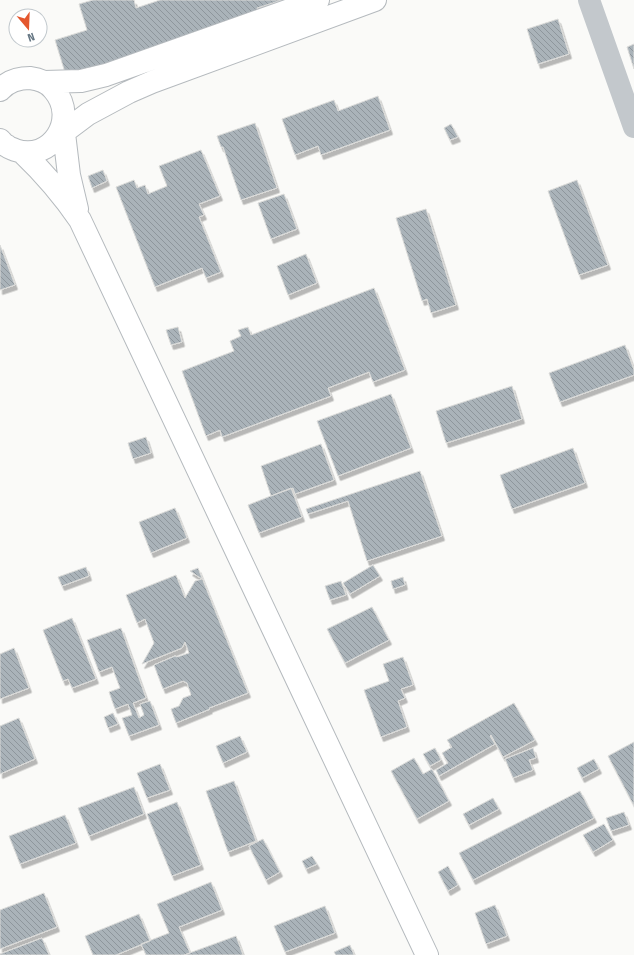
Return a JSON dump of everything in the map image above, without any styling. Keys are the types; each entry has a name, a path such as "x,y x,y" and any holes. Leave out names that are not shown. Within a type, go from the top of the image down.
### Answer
{"main road":[{"path":"44,82 81,81 106,75 318,0"},
{"path":"7,147 35,152 47,147 61,132 88,114 129,92 375,0"},
{"path":"1,88 22,78 33,78 44,82 59,95 65,115 61,132 73,195 80,220 427,955"},
{"path":"7,147 35,164 59,191 80,220"}],"street":[{"path":"589,0 634,127"}],"building":[{"path":"93,0 134,0 136,8 160,0 282,0 257,8 261,19 67,79 55,40 87,30 79,4"},
{"path":"558,19 569,54 538,64 527,29"},
{"path":"634,44 634,69 627,47"},
{"path":"378,96 390,130 321,155 318,146 295,155 282,119 334,100 338,111"},
{"path":"255,123 277,188 241,200 223,147 221,147 217,136"},
{"path":"451,124 458,137 450,140 444,128"},
{"path":"201,150 220,196 199,204 204,215 199,217 221,272 206,278 202,268 155,287 116,187 134,180 137,188 145,185 148,194 167,186 159,166"},
{"path":"103,170 107,181 92,188 88,176"},
{"path":"577,180 608,265 579,275 548,191"},
{"path":"284,194 297,229 271,239 258,203"},
{"path":"426,209 456,305 431,313 427,299 422,301 396,218"},
{"path":"0,245 15,285 0,290"},
{"path":"306,254 317,283 288,295 277,266"},
{"path":"374,288 405,370 373,382 369,372 328,388 331,396 222,437 220,430 206,436 182,371 234,351 230,341 241,336 238,330 248,327 251,335"},
{"path":"178,327 182,342 171,345 166,330"},
{"path":"625,345 634,370 634,375 560,402 549,373"},
{"path":"512,386 522,419 446,443 436,411"},
{"path":"391,394 411,448 338,476 317,421"},
{"path":"146,437 151,453 133,459 128,443"},
{"path":"321,444 334,480 295,494 293,488 271,496 261,466"},
{"path":"573,448 585,483 512,509 500,475"},
{"path":"420,471 442,536 367,561 348,501 308,514 306,509"},
{"path":"291,488 302,517 259,533 248,505"},
{"path":"175,508 187,538 151,553 139,522"},
{"path":"373,565 380,576 350,594 343,583"},
{"path":"86,567 89,576 62,586 58,577"},
{"path":"198,568 248,693 176,723 171,709 179,706 183,698 191,695 187,683 183,681 163,689 154,665 175,656 177,657 189,653 185,642 182,648 142,664 154,643 145,619 137,623 126,595 176,575 185,598 195,581 202,579 190,571"},
{"path":"403,577 405,585 393,589 391,581"},
{"path":"341,581 346,595 330,600 325,586"},
{"path":"372,607 389,640 345,663 327,629"},
{"path":"72,618 96,679 72,688 68,679 63,681 43,630"},
{"path":"121,628 146,698 133,703 139,718 144,715 140,704 150,701 159,725 129,736 122,718 132,715 128,704 115,709 109,692 120,688 112,667 99,672 87,640"},
{"path":"14,648 29,688 0,699 0,654"},
{"path":"403,657 413,685 401,689 405,698 398,701 407,727 381,737 364,690 389,681 383,664"},
{"path":"514,703 535,740 503,757 491,735 490,736 495,744 439,776 436,770 448,763 442,753 452,747 447,740"},
{"path":"113,713 118,724 108,728 104,717"},
{"path":"19,718 35,759 0,774 0,726"},
{"path":"240,736 247,752 223,763 216,746"},
{"path":"634,742 634,806 608,756"},
{"path":"435,748 441,760 430,766 423,754"},
{"path":"533,748 536,758 529,760 533,770 513,778 505,759"},
{"path":"414,758 423,774 432,769 449,801 417,819 391,771"},
{"path":"594,759 599,769 582,778 577,768"},
{"path":"160,764 170,790 147,798 137,773"},
{"path":"234,781 256,841 228,852 206,791"},
{"path":"134,787 144,814 89,836 78,808"},
{"path":"580,791 594,818 473,880 459,853"},
{"path":"493,798 499,809 469,825 463,814"},
{"path":"177,802 201,865 172,876 147,814"},
{"path":"624,812 629,825 611,831 606,818"},
{"path":"65,815 76,843 20,864 9,836"},
{"path":"604,824 613,840 593,852 583,835"},
{"path":"263,839 280,872 266,880 249,846"},
{"path":"312,856 317,864 306,869 302,861"},
{"path":"448,866 458,885 448,891 438,872"},
{"path":"211,882 222,910 179,927 190,953 185,955 146,955 141,944 169,933 157,904"},
{"path":"44,893 57,927 0,949 0,910"},
{"path":"495,905 507,936 486,944 475,913"},
{"path":"325,906 335,933 285,952 274,926"},
{"path":"139,914 150,941 116,955 93,955 85,936"},
{"path":"236,936 243,955 184,955"},
{"path":"42,938 49,955 0,955 0,954"},
{"path":"350,945 354,955 336,955 334,952"}]}
